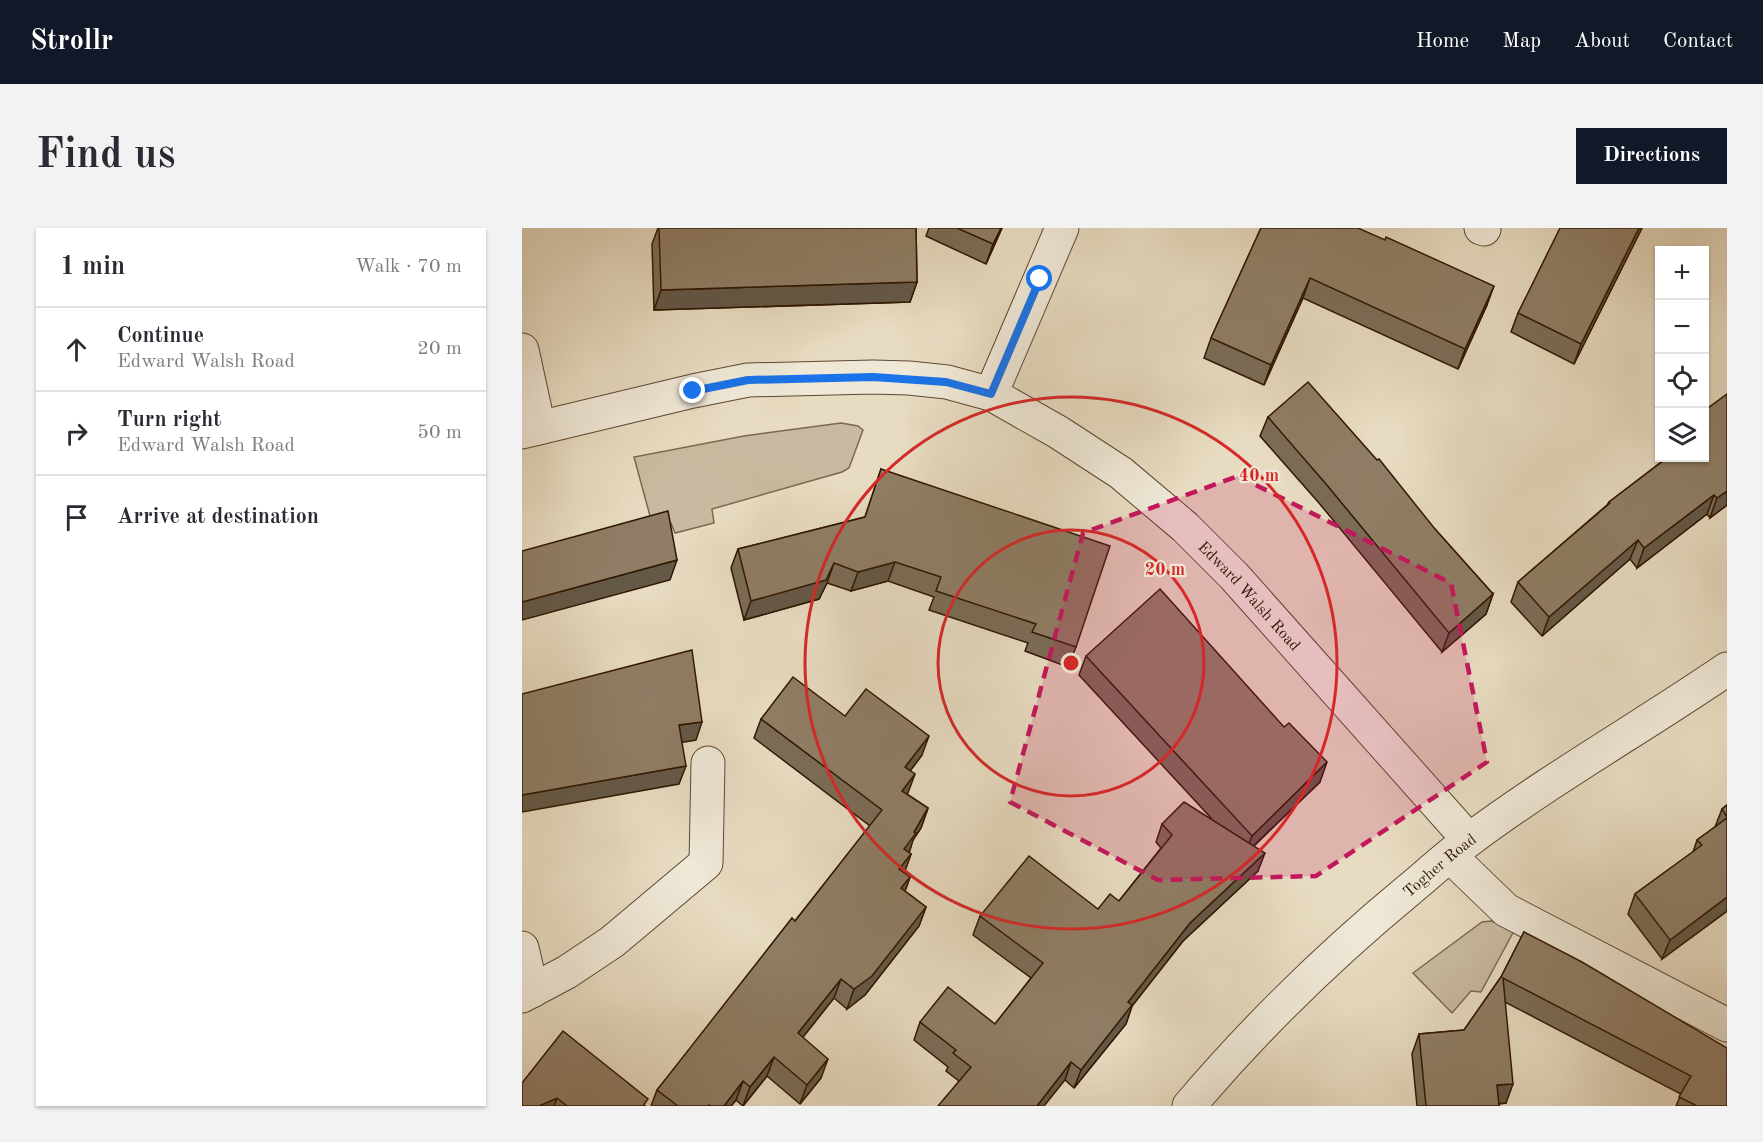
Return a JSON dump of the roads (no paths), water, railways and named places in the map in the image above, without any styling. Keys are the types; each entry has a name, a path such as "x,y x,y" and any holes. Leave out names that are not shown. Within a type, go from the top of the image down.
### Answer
{"street":[{"path":"991,394 1062,228"},
{"path":"522,350 530,430"},
{"name":"Edward Walsh Road","path":"530,430 748,380 909,378 946,382 991,394 1058,432 1121,473 1191,533 1234,576 1459,848 1506,910 1727,1025"},
{"name":"Togher Road","path":"1206,1100 1320,967 1459,848 1593,756 1727,669"},
{"path":"522,948 527,993 567,972 612,942 706,863 708,763"}]}
